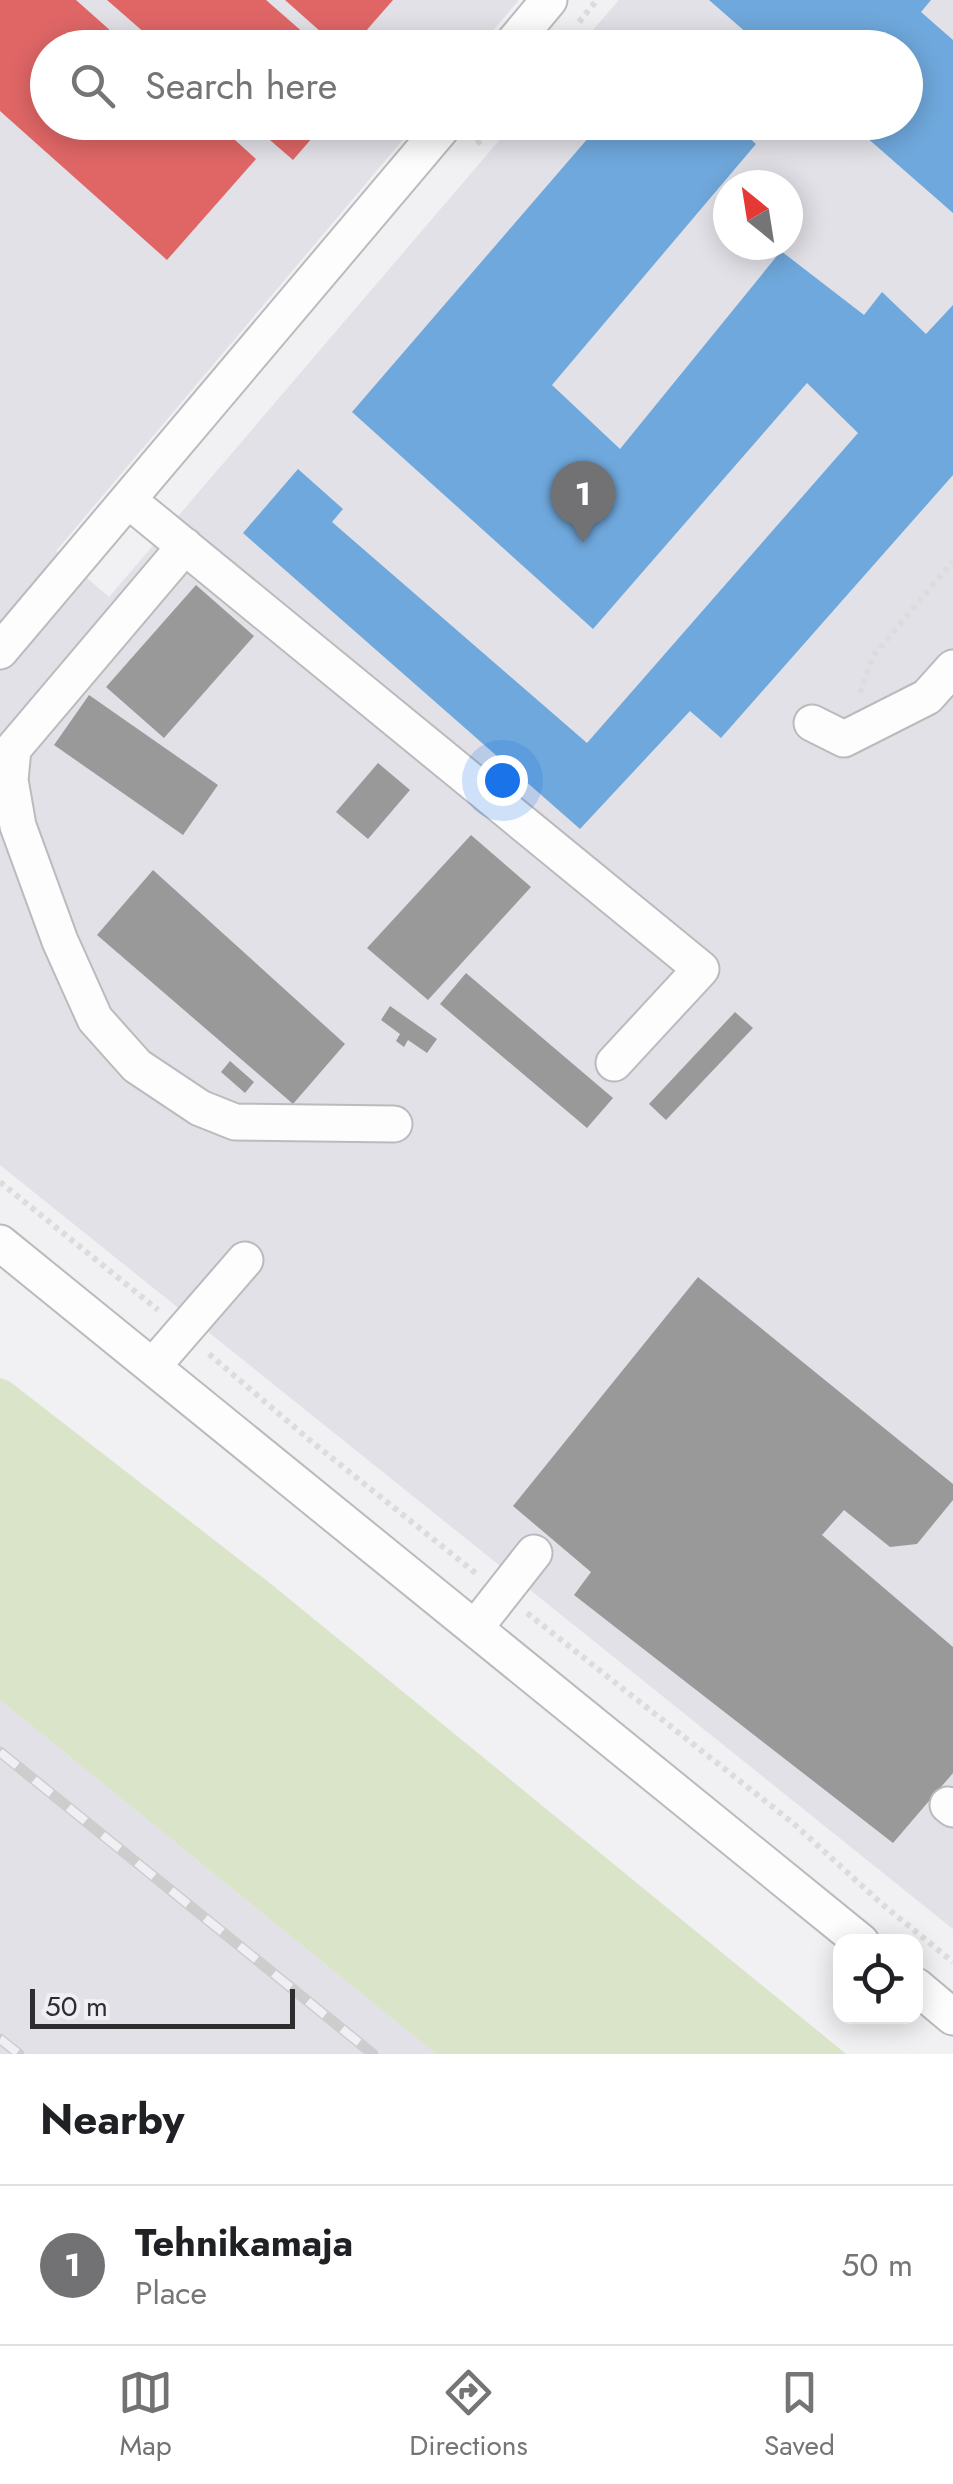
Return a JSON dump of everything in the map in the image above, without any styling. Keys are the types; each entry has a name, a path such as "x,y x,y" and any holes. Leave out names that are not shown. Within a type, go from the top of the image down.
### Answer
{"street":[{"path":"524,30 549,0"},
{"path":"0,650 431,140"},
{"path":"128,500 701,969 614,1063"},
{"path":"185,546 13,749 10,780 18,826 60,941 95,1019 137,1066 200,1108 235,1122 394,1124"},
{"path":"812,723 844,739 927,697 953,668"},
{"path":"0,1243 851,1934"},
{"path":"154,1366 245,1260"},
{"path":"475,1628 534,1553"},
{"path":"923,1992 953,2016"}],"path":[{"path":"844,739 873,656 953,561"}],"shaded area":[{"path":"0,0 519,0 493,30 30,30 30,140 403,140 56,551 109,597 499,140 923,140 923,30 593,30 619,0 953,0 953,1929 0,1165"},
{"path":"0,1700 436,2054 0,2054"}],"green space":[{"path":"0,1378 9,1381 271,1584 846,2054 436,2054 0,1700"}],"building: Shops":[{"path":"0,0 76,0 110,30 30,30 30,138 0,111"},
{"path":"107,0 266,0 300,30 141,30"},
{"path":"285,0 393,0 367,30 319,30"},
{"path":"33,140 235,140 256,159 167,260"},
{"path":"270,140 310,140 293,160"}],"building: Schools":[{"path":"709,0 931,0 921,12 953,40 953,213 870,140 923,140 923,30 743,30"},
{"path":"586,140 752,140 756,144 734,170 713,170 713,195 552,385 620,449 774,260 793,260 864,315 882,292 926,334 953,305 953,475 721,738 690,711 580,829 243,533 298,469 343,509 332,522 587,743 858,433 807,383 593,629 352,412"}],"building: Industry":[{"path":"196,585 254,636 164,738 106,687"},
{"path":"89,695 218,785 183,835 54,745"},
{"path":"378,763 410,790 368,839 336,812"},
{"path":"471,835 531,887 428,1000 367,948"},
{"path":"153,870 345,1044 293,1104 97,935"},
{"path":"466,973 613,1098 587,1128 440,1004"},
{"path":"390,1006 437,1039 427,1053 408,1040 404,1047 396,1041 400,1034 381,1020"},
{"path":"735,1012 753,1028 666,1120 649,1104"},
{"path":"230,1061 254,1082 245,1093 221,1072"},
{"path":"698,1277 953,1484 953,1500 917,1544 890,1547 844,1510 822,1535 953,1647 953,1773 893,1843 574,1595 591,1572 513,1506"}],"railway":[{"path":"0,1752 373,2054"},
{"path":"0,2039 19,2054"}],"place":[{"name":"Tehnikamaja","path":"583,543"}]}
